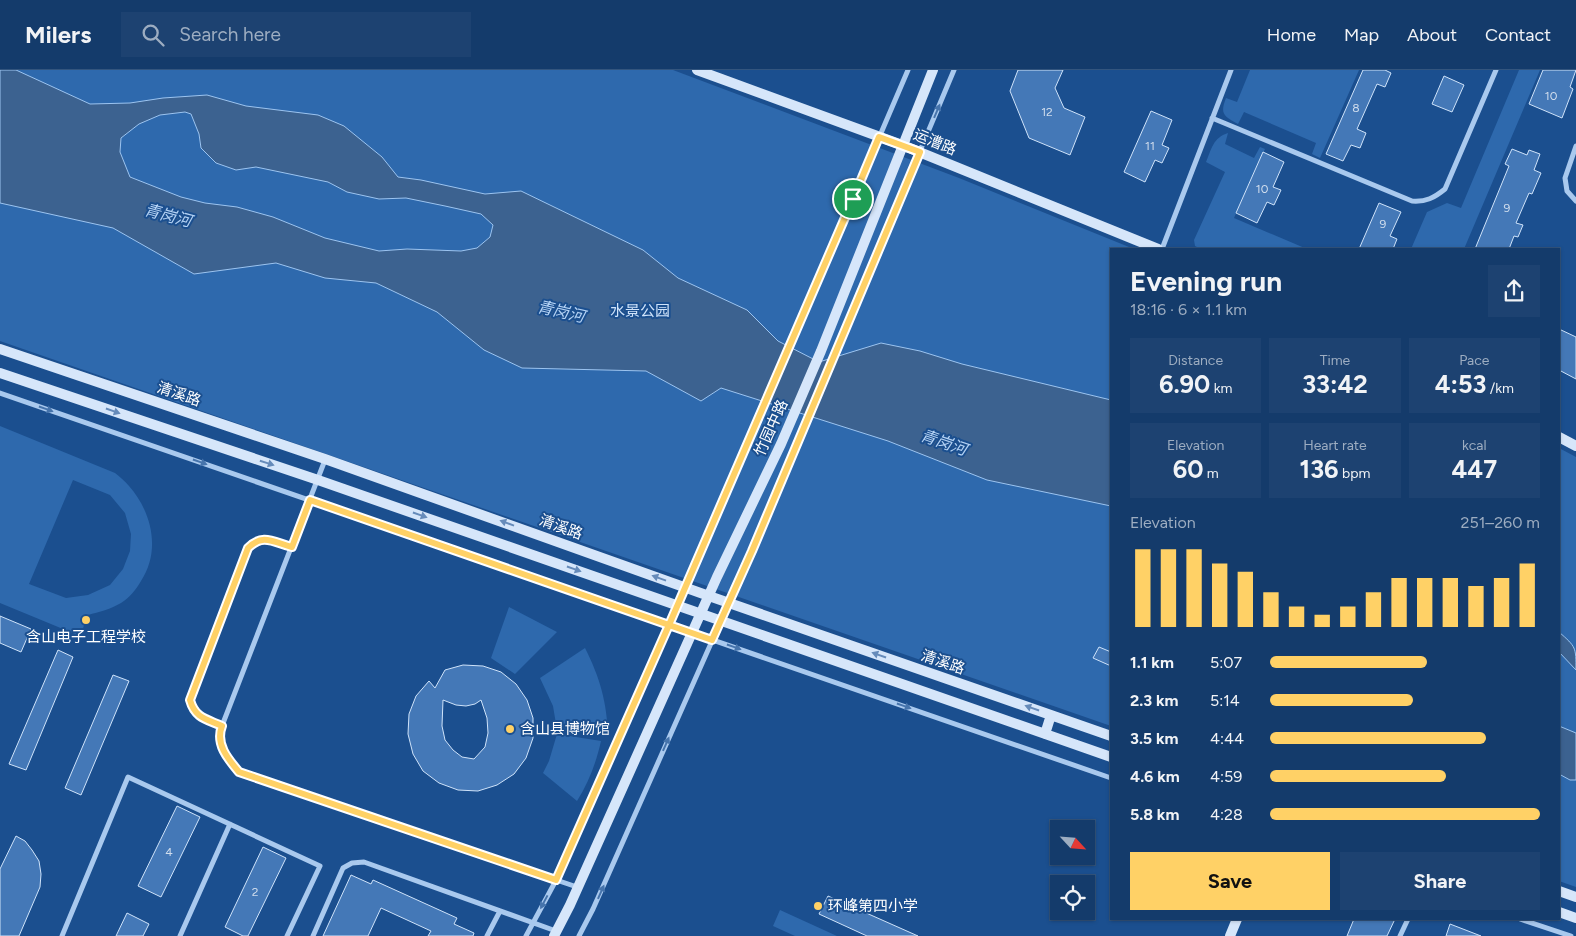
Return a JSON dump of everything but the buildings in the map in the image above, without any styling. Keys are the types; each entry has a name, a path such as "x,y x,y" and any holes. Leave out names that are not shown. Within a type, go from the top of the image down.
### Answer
{"main road":[{"name":"运漕路","path":"697,70 902,145 1158,248"},
{"name":"竹园中路","path":"555,934 701,613 781,444 821,351 933,70"},
{"name":"清溪路","path":"1,351 325,459 709,596 1110,736"},
{"path":"0,373 318,480 1110,757"},
{"path":"1560,438 1576,446"},
{"path":"1045,734 1051,715"},
{"path":"1560,891 1576,897"},
{"path":"1560,912 1576,918"},
{"path":"1230,936 1237,920"}],"street":[{"path":"526,936 556,880 678,605 908,70"},
{"path":"579,936 597,900 729,603 954,70"},
{"path":"1160,248 1231,70"},
{"path":"1212,118 1412,201 1423,202 1435,197 1445,189 1496,70"},
{"path":"1576,146 1565,178 1567,191 1576,201"},
{"path":"0,393 1110,778"},
{"path":"325,459 220,731 223,752 239,772 577,887"},
{"path":"222,726 200,716 193,710 190,700 248,548 262,538 292,547"},
{"path":"62,936 128,777 320,866 287,936"},
{"path":"180,936 230,824"},
{"path":"313,936 343,868 352,862 364,862 533,922 555,934"},
{"path":"487,936 500,911"},
{"path":"1400,936 1408,920"},
{"path":"1523,920 1571,936"}],"green space":[{"name":"水景公园","path":"0,70 673,70 959,178 1132,248 1110,248 1110,726 0,341"},
{"path":"1250,70 1359,70 1320,158 1312,154 1316,143 1244,112 1238,124 1224,114 1223,108 1226,98 1237,102"},
{"path":"1519,70 1540,70 1464,248 1411,248 1427,212 1447,203 1461,208"},
{"path":"1228,133 1225,144 1254,158 1260,147 1265,149 1234,218 1305,248 1199,248 1195,246 1194,240 1225,172 1206,162 1216,141"},
{"path":"0,426 115,473 137,496 148,520 152,545 147,569 135,591 117,605 88,615 80,636 0,603","holes":["73,480 110,495 125,513 131,534 130,551 123,569 110,585 88,595 66,598 29,584"]},
{"path":"1560,449 1576,457 1576,887 1560,881"},
{"path":"509,607 557,632 515,674 491,658"},
{"path":"585,648 602,690 608,736 557,730 553,706 540,678"},
{"path":"557,734 601,741 592,772 577,801 543,773 549,761"},
{"path":"780,910 837,936 795,936 773,926"}],"water":[{"name":"青岗河","path":"0,70 16,70 90,104 130,103 163,98 207,95 246,106 318,115 344,126 382,157 398,177 485,194 521,191 643,250 678,278 747,310 778,341 819,362 881,343 920,351 962,364 1110,400 1110,506 987,480 888,441 721,388 701,401 646,371 522,368 484,350 437,312 376,283 325,278 276,263 194,274 113,228 0,203","holes":["185,112 191,114 199,134 201,148 216,163 236,170 256,167 328,182 347,192 379,199 406,198 481,214 493,225 490,237 477,248 461,251 407,249 379,251 325,238 273,217 237,207 205,203 181,197 130,177 120,152 121,138 139,124 160,115"]},
{"path":"1560,633 1574,648 1576,670 1560,653"},
{"path":"1560,726 1576,733 1576,780 1570,780 1560,775"}],"place":[{"name":"含山电子工程学校","path":"86,620"},
{"name":"含山县博物馆","path":"510,729"},
{"name":"环峰第四小学","path":"818,906"}],"route":[{"path":"853,199 669,625 310,500 292,547 262,538 248,548 190,700 193,710 200,716 222,726 220,731 223,752 239,772 556,880 669,625 712,640 752,551 920,152 879,137 853,199"}]}
